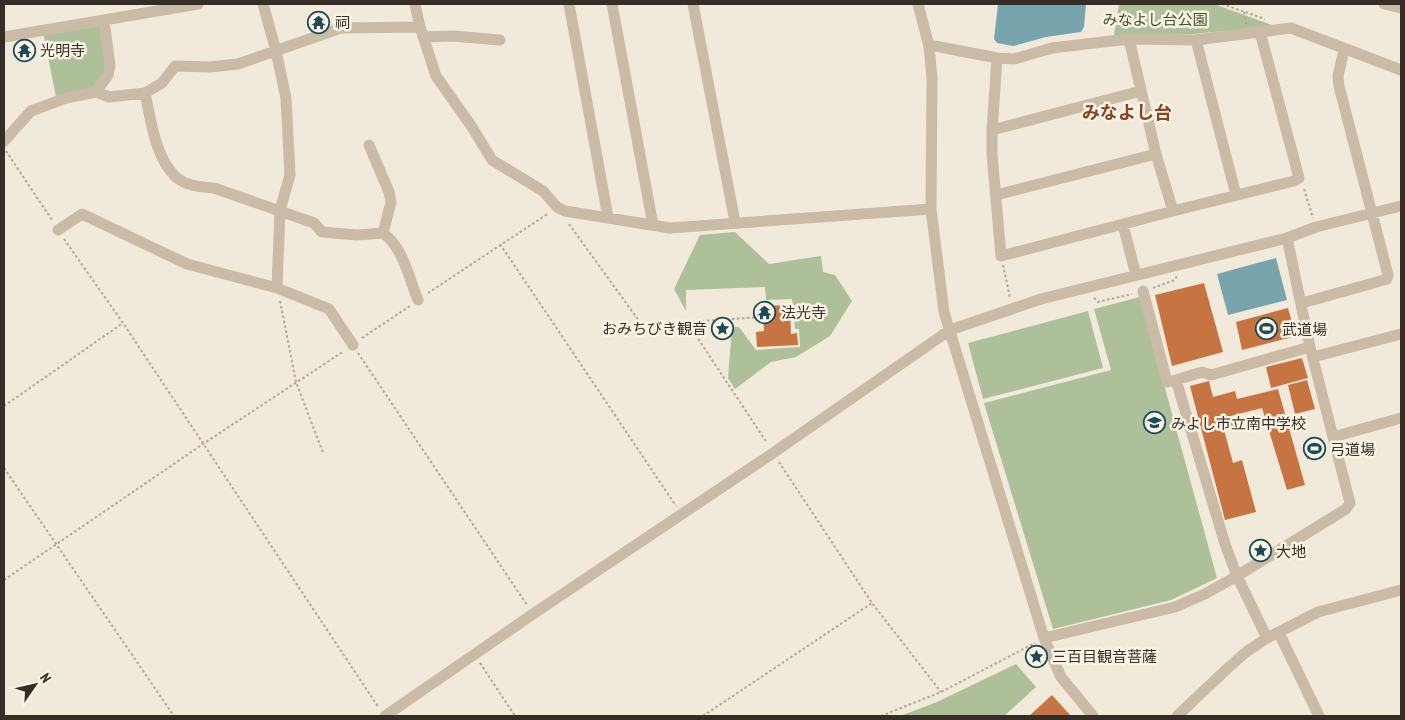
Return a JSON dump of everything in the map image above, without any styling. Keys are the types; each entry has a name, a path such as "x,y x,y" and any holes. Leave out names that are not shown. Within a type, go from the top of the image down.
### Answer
{"street":[{"path":"4,37 198,4"},
{"path":"263,4 286,98 290,175 280,210 277,288"},
{"path":"415,4 436,76 472,127 492,160 543,191 557,208 565,211 670,228 931,209"},
{"path":"568,4 608,217"},
{"path":"612,4 653,225"},
{"path":"694,4 735,222"},
{"path":"918,4 929,46 932,78 931,209 944,312 1044,638 1061,677 1093,716"},
{"path":"1384,4 1401,8"},
{"path":"96,92 108,75 110,66 104,20"},
{"path":"4,141 31,111 66,98 96,92 109,97 145,93 162,83 175,66 210,67 238,64 341,28 422,32 500,40"},
{"path":"929,46 997,58 1014,59 1052,48 1129,40 1196,40 1291,28 1344,50 1401,70"},
{"path":"997,58 992,154 1001,256 1294,181 1299,178 1260,32"},
{"path":"1129,40 1156,154 1173,211"},
{"path":"1196,40 1236,195"},
{"path":"1302,303 1387,278 1388,275 1339,86 1338,76 1344,50"},
{"path":"992,130 1141,91"},
{"path":"145,93 150,125 160,153 177,177 187,183 214,188 280,210 314,223 322,232 357,235 382,233 391,239 401,256 418,300"},
{"path":"369,145 389,192 390,202 382,233"},
{"path":"996,195 1156,154"},
{"path":"385,716 773,453 950,330 1012,308 1287,238 1316,226 1401,206"},
{"path":"58,230 82,214 187,264 277,288 328,309 353,345"},
{"path":"1123,225 1136,275"},
{"path":"1044,638 1175,607 1205,594 1346,509 1350,503 1312,352 1287,238"},
{"path":"1143,291 1167,382 1202,372 1211,375 1401,334"},
{"path":"1176,380 1225,544 1237,576 1267,638"},
{"path":"1333,438 1401,418"},
{"path":"1177,716 1246,652 1267,638 1318,612 1401,590"},
{"path":"1279,633 1319,716"}],"path":[{"path":"1222,4 1272,22"},
{"path":"4,148 385,716"},
{"path":"1299,178 1316,226"},
{"path":"4,580 500,244 557,208"},
{"path":"568,223 642,325 762,317"},
{"path":"500,244 681,514"},
{"path":"1001,256 1012,308"},
{"path":"1091,294 1098,302 1143,291 1176,280 1178,275"},
{"path":"277,288 296,382 323,454"},
{"path":"687,322 872,602 941,692"},
{"path":"4,406 123,323"},
{"path":"353,345 533,614"},
{"path":"4,468 174,716"},
{"path":"703,716 872,602"},
{"path":"881,716 941,692 1044,638"},
{"path":"475,655 515,716"}],"green space":[{"name":"みなよし台公園","path":"1119,4 1214,4 1275,26 1194,34 1114,35"},
{"path":"103,23 107,59 106,68 99,83 83,92 56,97 43,32"},
{"path":"735,232 769,264 821,256 823,272 835,275 852,301 830,336 796,357 771,362 735,389 728,378 732,327 739,327 756,350 800,347 799,329 795,329 792,299 766,300 765,287 686,290 686,311 674,289 700,235"},
{"path":"1140,297 1217,578 1171,600 1053,629 984,403 1111,370 1094,309"},
{"path":"1088,311 1103,368 983,399 968,343"},
{"path":"1016,664 1036,687 1004,716 900,716 937,702"}],"water":[{"path":"998,4 1086,4 1084,27 1081,32 1046,37 1013,46 997,43 994,39"},
{"path":"1276,258 1287,300 1228,315 1217,274"}],"building":[{"path":"1204,283 1223,352 1172,366 1155,295"},
{"path":"790,305 791,334 797,333 798,345 757,347 756,332 764,331 763,306"},
{"name":"武道場","path":"1288,308 1296,336 1242,350 1236,322"},
{"path":"1302,358 1308,378 1271,388 1266,367"},
{"path":"1307,380 1315,409 1295,414 1288,385"},
{"path":"1209,381 1213,397 1235,391 1237,399 1278,389 1305,485 1287,490 1262,408 1231,416 1234,428 1224,430 1233,463 1242,460 1256,512 1225,520 1190,386"},
{"name":"弓道場","path":"1321,438 1325,454 1307,459 1303,444"},
{"path":"1052,695 1071,716 1029,716"}],"place":[{"name":"祠","path":"319,22"},
{"name":"光明寺","path":"24,50"},
{"name":"法光寺","path":"765,312"},
{"name":"おみちびき観音","path":"723,328"},
{"name":"武道場","path":"1266,329"},
{"name":"みよし市立南中学校","path":"1155,423"},
{"name":"弓道場","path":"1314,449"},
{"name":"大地","path":"1260,551"},
{"name":"三百目観音菩薩","path":"1036,656"}],"district":[{"name":"みなよし台","path":"1127,112"}]}
